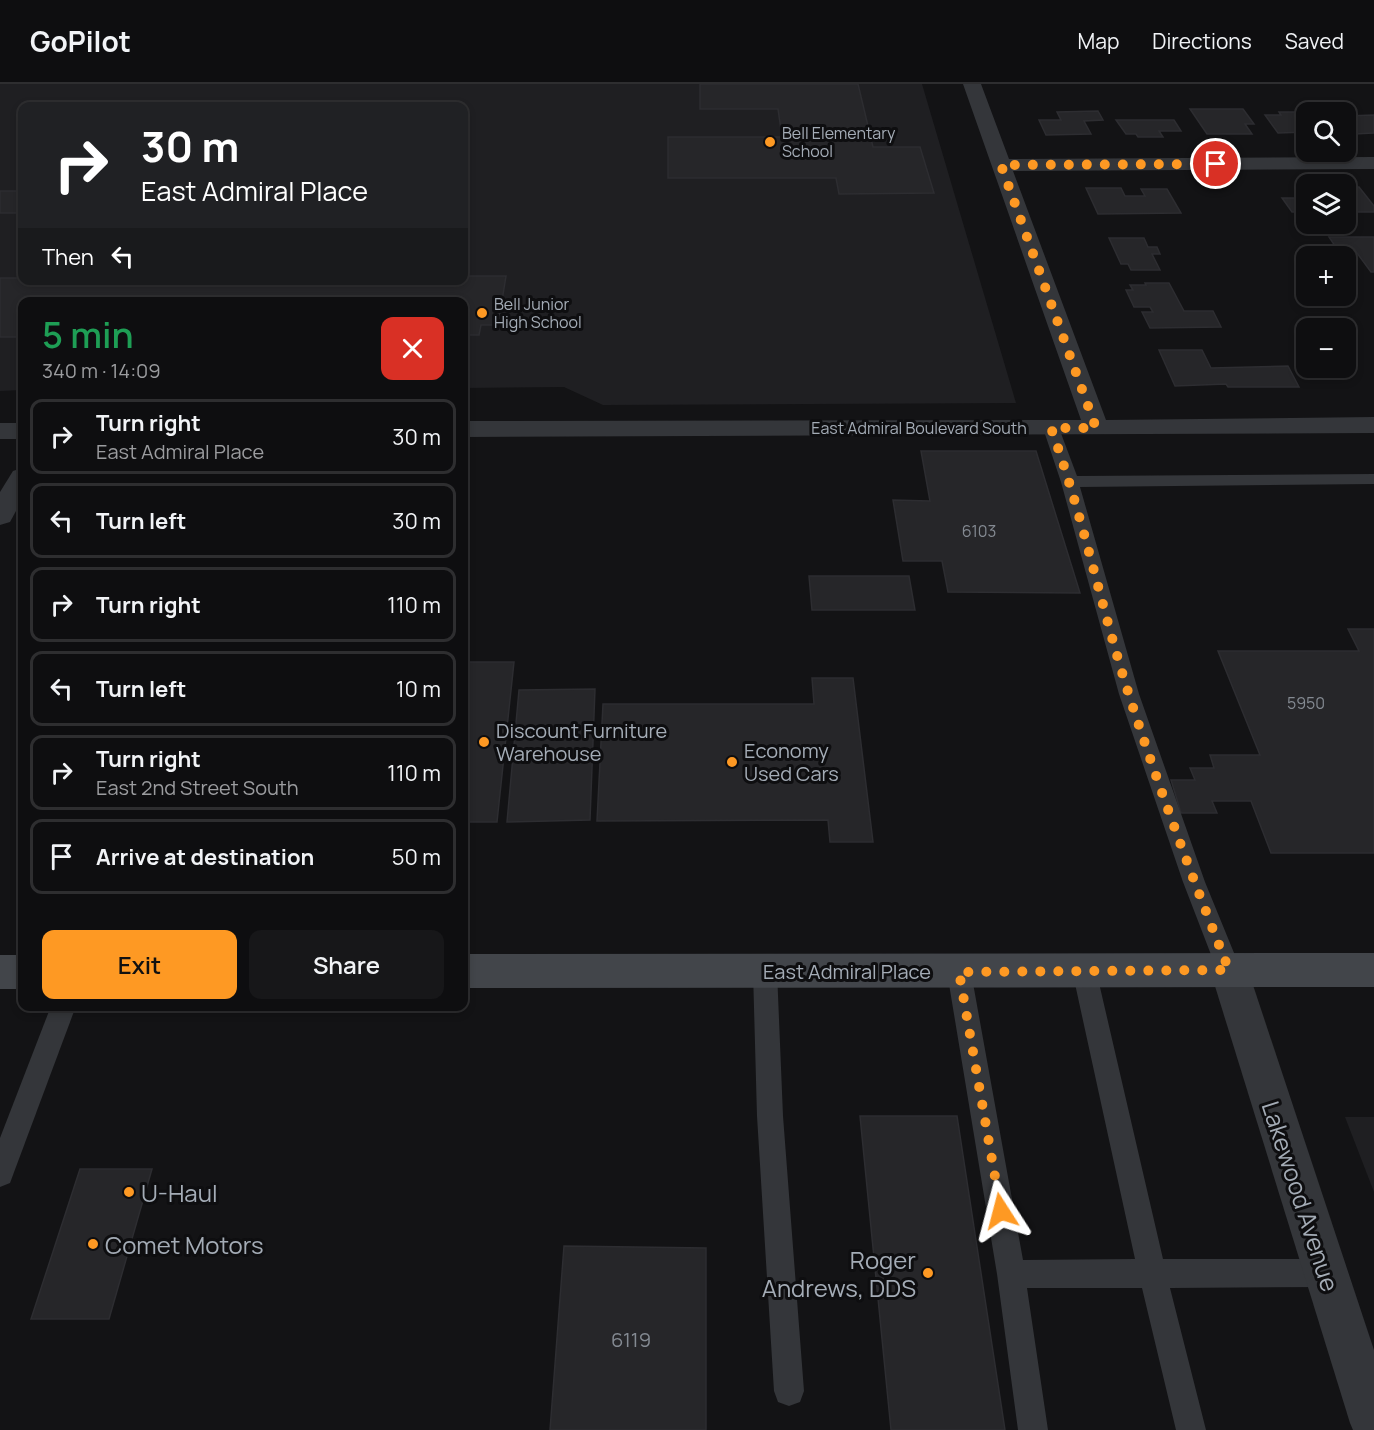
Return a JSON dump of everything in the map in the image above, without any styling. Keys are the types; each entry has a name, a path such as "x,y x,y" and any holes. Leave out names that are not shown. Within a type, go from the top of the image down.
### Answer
{"main road":[{"name":"East Admiral Place","path":"468,971 1374,970"},
{"path":"0,972 18,972"}],"street":[{"path":"972,84 1096,428"},
{"path":"1001,165 1374,163"},
{"name":"East Admiral Boulevard South","path":"468,429 1374,425"},
{"path":"0,431 18,431"},
{"path":"0,516 18,484"},
{"name":"Lakewood Avenue","path":"1229,970 1374,1423"}],"lane":[{"path":"1051,428 1070,482 1129,694 1187,864 1229,970"},
{"path":"1070,482 1374,480"},
{"path":"1084,970 1152,1272 1191,1430"},
{"path":"765,971 770,1116 789,1391"},
{"path":"959,972 1011,1274 1033,1430"},
{"path":"0,1173 62,1011"},
{"path":"1011,1274 1326,1273"}],"shaded area":[{"path":"0,84 922,84 1016,403 603,405 564,387 468,388 468,297 18,297 18,390 0,391"},
{"path":"1345,1117 1374,1117 1374,1192"}],"building":[{"name":"Bell Elementary School","path":"700,84 858,84 873,147 920,147 934,193 839,194 836,178 668,178 668,137 782,137 778,109 700,109"},
{"path":"1190,109 1243,109 1254,124 1245,124 1252,134 1207,134"},
{"path":"1098,111 1103,120 1084,121 1091,134 1046,135 1039,120 1061,120 1057,112"},
{"path":"1279,112 1296,112 1296,132 1278,133 1265,115 1281,115"},
{"path":"1374,115 1374,133 1356,134 1356,116"},
{"path":"1116,120 1174,120 1181,131 1159,131 1163,137 1138,137 1136,134 1126,134"},
{"path":"1356,187 1359,187 1374,206 1374,212 1356,212"},
{"path":"1086,188 1121,188 1125,196 1145,196 1141,189 1167,189 1181,213 1098,214"},
{"path":"0,191 18,191 18,213 0,213"},
{"path":"1282,198 1296,198 1296,212 1292,212"},
{"path":"1329,237 1374,237 1374,272 1371,272 1356,252 1356,246 1335,246"},
{"path":"1109,238 1144,238 1148,247 1157,247 1160,254 1152,254 1160,270 1131,270 1128,264 1121,264"},
{"name":"Bell Junior High School","path":"468,276 506,276 498,325 481,325 479,335 468,335 468,297 18,297 18,337 0,337 0,278 18,278 18,285 468,285"},
{"path":"1145,283 1169,283 1184,311 1213,311 1221,327 1150,328 1142,312 1153,312 1150,307 1134,307 1126,290 1133,290 1130,285 1146,285"},
{"path":"1159,350 1202,350 1211,368 1288,366 1299,387 1228,387 1226,384 1175,386"},
{"path":"921,451 1036,451 1080,593 948,592 942,561 903,561 893,500 930,501"},
{"path":"809,576 909,576 915,610 812,610"},
{"path":"1348,629 1374,629 1374,853 1271,853 1251,801 1212,801 1217,813 1181,813 1171,780 1195,780 1190,768 1214,768 1210,755 1260,755 1218,651 1359,651"},
{"name":"Discount Furniture Warehouse","path":"468,662 514,662 497,822 468,822"},
{"name":"Economy Used Cars","path":"812,678 853,678 873,842 830,842 828,820 597,821 603,704 814,704"},
{"path":"595,689 590,820 507,822 519,690"},
{"name":"Roger Andrews, DDS","path":"860,1116 957,1116 1005,1430 891,1430"},
{"name":"Comet Motors","path":"80,1169 152,1169 109,1319 31,1319"},
{"path":"564,1246 706,1248 706,1430 550,1430"}],"place":[{"name":"Bell Elementary School","path":"770,142"},
{"name":"Bell Junior High School","path":"482,313"},
{"name":"Discount Furniture Warehouse","path":"484,742"},
{"name":"Economy Used Cars","path":"732,762"},
{"name":"U-Haul","path":"129,1192"},
{"name":"Comet Motors","path":"93,1244"},
{"name":"Roger Andrews, DDS","path":"928,1273"}],"route":[{"path":"1001,1211 959,972 1229,970 1187,864 1129,694 1070,482 1051,428 1096,428 1001,165 1216,164"}]}
